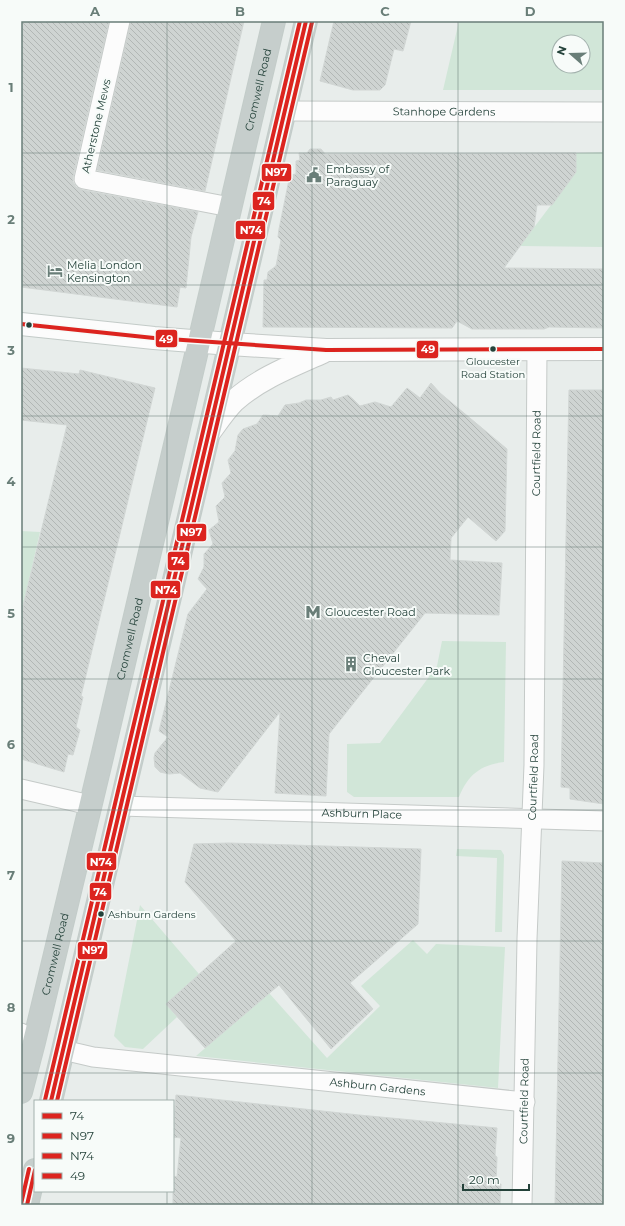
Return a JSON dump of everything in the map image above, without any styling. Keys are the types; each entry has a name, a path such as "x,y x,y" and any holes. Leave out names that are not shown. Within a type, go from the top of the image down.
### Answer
{"highway":[{"name":"Cromwell Road","path":"21,1092 28,1038 90,805 274,21"},
{"path":"51,1100 306,21"},
{"path":"27,1205 34,1174"}],"street":[{"name":"Atherstone Mews","path":"120,21 84,179 230,207"},
{"name":"Stanhope Gardens","path":"285,111 604,112"},
{"path":"21,324 199,342 326,350 604,348"},
{"name":"Courtfield Road","path":"522,1205 527,939 534,758 537,349"},
{"path":"209,433 233,402 247,391 274,374 326,350"},
{"path":"21,789 90,805"},
{"name":"Ashburn Place","path":"121,806 604,821"},
{"name":"Ashburn Gardens","path":"63,1050 144,1063 525,1102"}],"green space":[{"path":"459,21 604,21 604,90 443,90"},
{"path":"604,152 604,247 520,246 576,172 576,153"},
{"path":"21,531 40,532 21,614"},
{"path":"442,641 506,642 504,762 496,763 476,772 466,783 459,797 354,797 347,792 347,744 380,743 437,666"},
{"path":"457,849 501,850 504,855 502,932 495,932 497,858 456,856"},
{"path":"140,905 199,974 166,1004 177,1017 143,1049 125,1047 114,1036"},
{"path":"413,940 427,954 436,944 505,947 498,1088 196,1056 269,993 327,1058 380,1006 361,986"}],"building":[{"path":"21,21 109,21 73,182 76,187 82,190 198,212 191,237 186,288 180,287 177,307 21,287"},
{"path":"131,21 244,21 205,191 97,170"},
{"path":"334,21 411,21 403,51 394,49 385,85 380,90 353,90 320,81"},
{"path":"310,149 321,149 325,154 576,153 576,172 552,205 537,205 534,227 504,268 604,269 604,328 549,327 544,329 472,329 457,321 452,328 263,327 264,280 267,280 268,272 276,266 281,240 278,237 279,229 290,175 296,174 296,161 300,160 299,153 307,153"},
{"path":"21,368 79,374 80,370 155,388 81,696 83,697 76,727 80,730 73,755 68,754 64,772 21,759 21,614 67,425 21,420"},
{"path":"431,383 440,393 507,449 505,531 496,541 468,517 451,538 450,560 502,563 499,615 425,613 329,734 326,796 275,793 280,712 218,792 200,788 180,773 169,774 160,772 155,767 155,753 168,737 159,731 188,614 207,589 198,579 204,567 204,554 213,544 209,530 219,522 216,506 225,497 222,483 231,473 228,460 235,451 238,435 243,429 257,424 263,415 278,416 285,405 299,403 306,400 321,400 331,397 333,400 348,395 360,406 375,402 391,407 407,388 420,398"},
{"path":"569,390 604,390 604,804 570,799 570,788 561,787"},
{"path":"229,843 421,849 418,924 350,983 373,1009 331,1049 279,985 205,1048 166,1004 236,941 185,882 194,844"},
{"path":"562,861 604,863 604,1205 555,1205"},
{"path":"176,1095 497,1128 495,1155 497,1157 496,1183 501,1184 500,1204 173,1205 174,1176 177,1177 181,1138 174,1137"}],"transit line":[{"name":"N74","path":"45,1100 300,21"},
{"name":"74","path":"51,1100 306,21"},
{"name":"N97","path":"57,1100 312,22"},
{"name":"49","path":"21,324 154,338 326,350 604,349"},
{"name":"N74","path":"21,1204 29,1169"},
{"name":"74","path":"27,1205 34,1174"}],"place":[{"name":"Embassy of Paraguay","path":"314,175"},
{"name":"Melia London Kensington","path":"55,271"},
{"name":"Gloucester Road Station","path":"493,349"},
{"name":"Gloucester Road","path":"313,612"},
{"name":"Cheval Gloucester Park","path":"351,664"},
{"name":"Ashburn Gardens","path":"101,914"}]}
